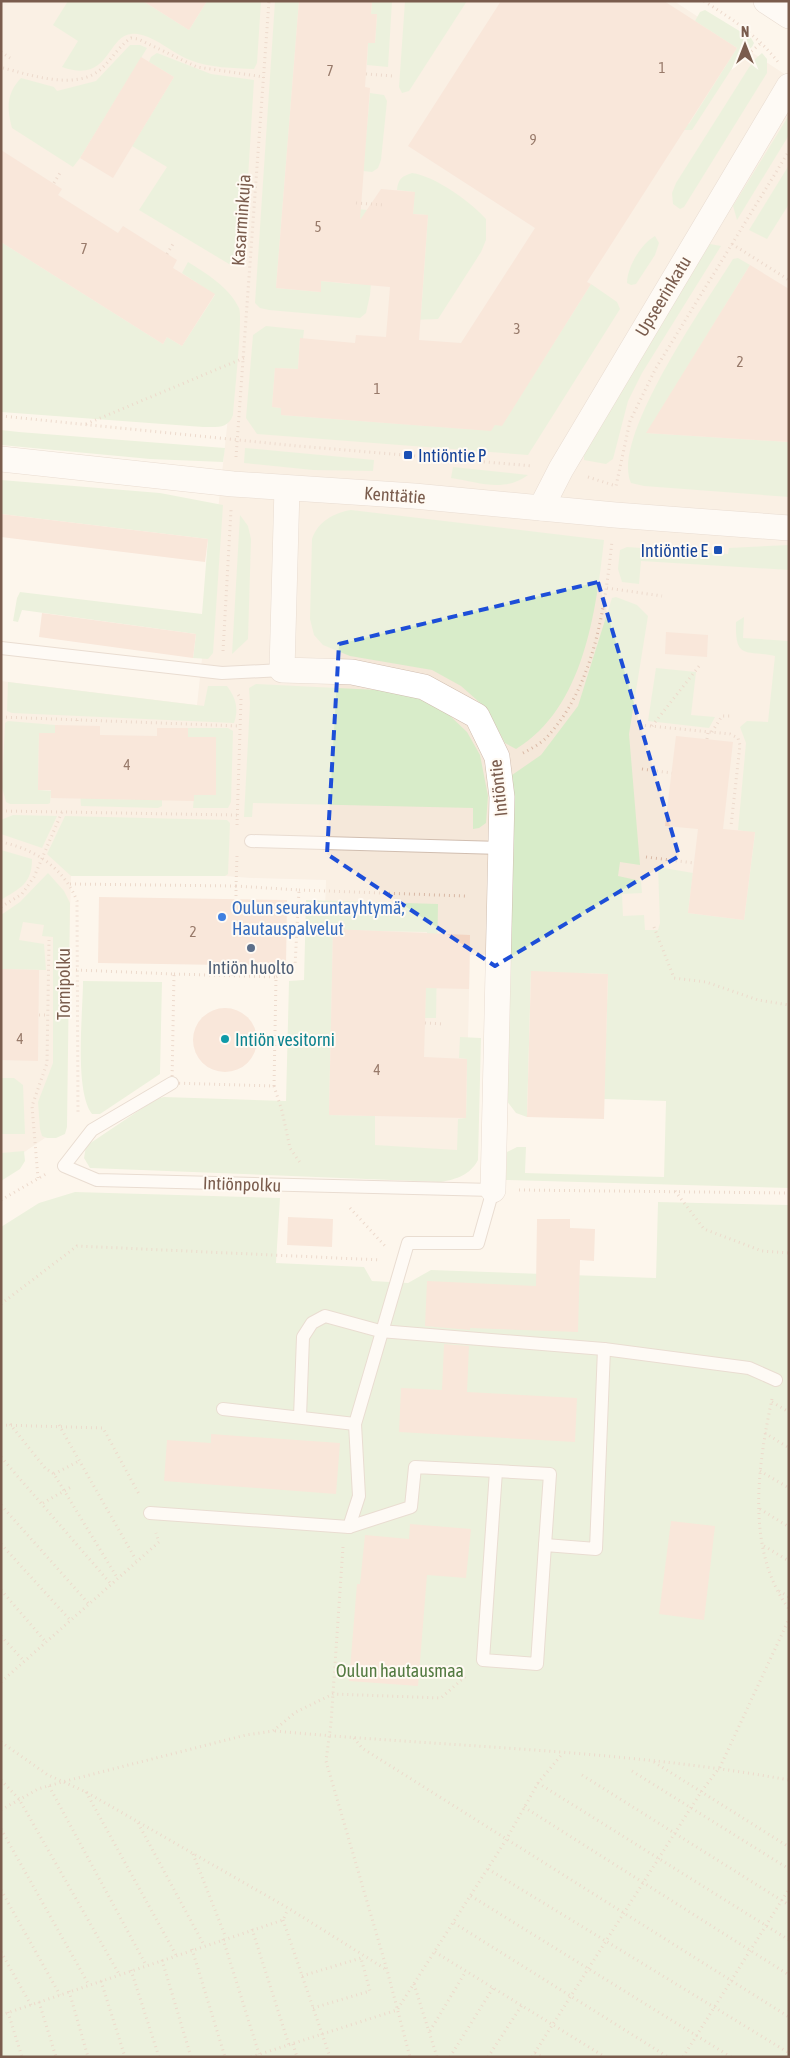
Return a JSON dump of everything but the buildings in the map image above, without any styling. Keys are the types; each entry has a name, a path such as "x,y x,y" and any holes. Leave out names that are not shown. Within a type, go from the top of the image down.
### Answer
{"street":[{"path":"766,1 789,16"},
{"name":"Upseerinkatu","path":"541,508 560,469 784,75"},
{"name":"Kenttätie","path":"1,459 233,484 789,528"},
{"path":"282,670 287,488"},
{"name":"Intiöntie","path":"282,670 352,672 424,687 477,716 497,757 502,797 493,1190"}],"lane":[{"path":"1,648 222,673 282,670"},
{"path":"251,841 501,848"},
{"path":"64,1166 92,1130 172,1083"},
{"name":"Intiönpolku","path":"64,1166 97,1180 493,1190"},
{"path":"349,1527 359,1496 355,1424 380,1331 398,1283 401,1263 408,1243 478,1243 493,1190"},
{"path":"300,1417 304,1338 312,1323 325,1316 380,1331 604,1350 749,1368 776,1380"},
{"path":"545,1545 596,1549 604,1350"},
{"path":"223,1409 355,1424"},
{"path":"150,1513 349,1527 411,1507 415,1467 496,1471 550,1474 537,1664 483,1660 496,1471"}],"path":[{"name":"Kasarminkuja","path":"222,673 233,484 238,440 269,1"},
{"path":"704,1 741,25 762,42 784,75"},
{"path":"4,68 54,81 85,77 100,70 131,38 138,39 197,67 264,77"},
{"path":"744,58 762,42"},
{"path":"1,52 10,58"},
{"path":"366,74 394,76"},
{"path":"497,757 515,758 545,740 572,704 589,660 607,588 615,515 616,486 630,421 656,368 789,151"},
{"path":"54,184 60,173"},
{"path":"356,203 385,205"},
{"path":"167,254 172,244"},
{"path":"732,244 789,280"},
{"path":"84,424 244,358"},
{"path":"1,416 238,440 560,469 616,486 626,486"},
{"path":"607,588 662,596"},
{"path":"651,727 700,665"},
{"path":"222,673 241,699 237,832"},
{"path":"707,739 722,716 732,716"},
{"path":"1,717 172,726 240,726"},
{"path":"77,720 77,725"},
{"path":"640,725 730,734 738,738 740,745 731,826"},
{"path":"642,769 672,773"},
{"path":"1,811 237,814"},
{"path":"1,907 22,894 34,878 62,812"},
{"name":"Tornipolku","path":"1,842 20,846 42,857 70,884 77,901 78,1119"},
{"path":"236,900 237,850"},
{"path":"646,857 694,863"},
{"path":"70,884 236,886 465,896"},
{"path":"76,970 276,976 295,966 299,890"},
{"path":"654,928 674,978 706,982 758,1000 789,1005"},
{"path":"38,1178 32,1106 47,1063 49,940"},
{"path":"233,976 234,965"},
{"path":"174,974 172,1083 274,1086"},
{"path":"276,976 274,1086 290,1148 298,1162 330,1186 401,1263"},
{"path":"39,1015 48,1015"},
{"path":"425,1023 444,1024"},
{"path":"1,1200 38,1178 64,1166"},
{"path":"493,1190 789,1193"},
{"path":"674,1191 704,1229 762,1251 789,1253"},
{"path":"1,1304 77,1246 250,1252 294,1257 373,1259 401,1263"},
{"path":"776,1380 765,1433 760,1471 760,1509 766,1561 777,1590 789,1609"},
{"path":"771,1401 789,1412"},
{"path":"1,1424 103,1428 150,1513 159,1542 136,1560 118,1579 71,1621 2,1679"},
{"path":"10,1424 45,1468 54,1474 118,1579"},
{"path":"59,1425 136,1560"},
{"path":"765,1433 789,1448"},
{"path":"1,1458 43,1503 111,1584"},
{"path":"54,1474 79,1460"},
{"path":"760,1471 789,1488"},
{"path":"43,1503 71,1487"},
{"path":"1,1505 89,1604"},
{"path":"760,1509 789,1527"},
{"path":"349,1527 341,1553 333,1694 326,1761 387,1970 410,2057"},
{"path":"1,1544 71,1621"},
{"path":"763,1546 789,1562"},
{"path":"1,1590 45,1641"},
{"path":"777,1590 789,1597"},
{"path":"532,2057 590,1969 701,1792 720,1767 789,1619"},
{"path":"1,1636 23,1660"},
{"path":"273,1731 296,1712 333,1694 441,1698 483,1660"},
{"path":"1,1810 19,1799 62,1782 246,1735 273,1731 563,1752 720,1767 789,1780"},
{"path":"354,1738 362,1748 789,2017"},
{"path":"1,1742 62,1782 86,1792 193,1853 288,1908 387,1970"},
{"path":"251,2057 397,2010 506,1840 538,1782 563,1752"},
{"path":"652,1761 789,1846"},
{"path":"632,1771 789,1869"},
{"path":"582,1775 789,1905"},
{"path":"1,1780 19,1799 119,1974"},
{"path":"538,1782 789,1940"},
{"path":"49,1786 146,1965"},
{"path":"86,1792 176,1955"},
{"path":"524,1807 789,1974"},
{"path":"138,1822 204,1946"},
{"path":"1,1829 89,1985"},
{"path":"193,1853 225,1938 262,2055"},
{"path":"488,1869 789,2053"},
{"path":"683,2057 789,1889"},
{"path":"1,1890 60,1994"},
{"path":"471,1896 731,2057"},
{"path":"288,1908 282,1920 330,2057"},
{"path":"2,2014 282,1920"},
{"path":"454,1923 668,2057"},
{"path":"252,1929 297,2057"},
{"path":"192,1949 225,2057"},
{"path":"1,1952 31,2005"},
{"path":"435,1952 605,2057"},
{"path":"302,1976 367,1957"},
{"path":"313,2008 370,1991 361,1958"},
{"path":"162,1960 191,2057"},
{"path":"132,1970 159,2057"},
{"path":"430,2032 466,1972"},
{"path":"101,1981 125,2057"},
{"path":"414,1984 438,2057"},
{"path":"450,2057 494,1988"},
{"path":"69,1991 88,2057"},
{"path":"39,2002 56,2057"},
{"path":"488,2057 522,2005"},
{"path":"8,2012 22,2057"},
{"path":"535,2053 542,2057"}],"highlighted area":[{"path":"598,582 679,856 495,966 327,854 339,644"}],"shaded area":[{"path":"1,1 674,1 789,77 789,949 470,955 465,1160 317,1160 326,880 225,876 71,876 64,1125 1,1168 1,681 197,705 230,399 1,379"}],"green space":[{"path":"68,1 143,1 189,30 207,1 261,1 257,63 254,69 205,65 183,57 153,39 138,34 131,34 123,37 98,65 90,69 78,71 62,67 78,41 53,25"},
{"path":"275,1 299,1 276,288 320,292 321,281 350,284 356,209 368,210 377,216 370,295 366,313 360,318 269,310 260,308 255,303"},
{"path":"372,1 392,1 388,67 367,65 368,43 375,43 377,15 371,14"},
{"path":"405,1 467,1 409,91 402,93 399,87"},
{"path":"705,10 751,38 754,43 752,47 740,56 692,130 684,130 658,105 689,124 737,48 695,21 700,12"},
{"path":"130,45 140,45 147,48 73,167 12,128 9,114 10,96 21,78 54,87 57,91 96,81"},
{"path":"157,53 211,74 254,80 243,260 240,265 229,264 139,210 167,167 132,146 174,77 149,62 151,57"},
{"path":"762,53 767,59 767,73 684,207 680,209 673,204 672,193 676,183 753,61"},
{"path":"370,93 384,95 387,101 381,160 378,168 372,172 363,171"},
{"path":"789,115 789,135 737,220 733,206"},
{"path":"789,165 789,204 767,239 749,230"},
{"path":"412,173 442,184 471,205 486,219 486,240 481,252 438,319 411,320 421,314 428,215 413,214 414,192 397,190 401,178"},
{"path":"655,236 659,243 655,255 636,284 631,285 627,283 629,270 636,256 645,244"},
{"path":"1,242 163,344 167,337 182,346 215,295 182,273 188,262 203,271 223,287 235,300 239,308 239,341 231,420 221,426 203,427 1,412"},
{"path":"710,244 721,246 642,373 628,401 613,459 606,464 584,460 584,452 600,420"},
{"path":"738,258 750,265 647,433 789,442 789,497 644,486 631,483 628,462 635,435 647,403 684,336 733,259"},
{"path":"591,284 617,302 620,309 528,455 257,434 246,418 253,335 266,326 304,330 303,339 300,339 298,369 275,368 272,407 281,408 281,415 482,430 482,424 495,425 502,414 507,417"},
{"path":"1,430 225,448 223,462 150,459 1,445"},
{"path":"245,448 374,460 373,471 313,470 244,463"},
{"path":"453,467 528,475 510,484 481,484 451,478"},
{"path":"1,480 160,493 223,505 213,653 208,659 193,658 196,634 22,610 18,622 13,621 17,598 20,592 202,614 208,539 1,514"},
{"path":"351,510 604,540 591,627 572,684 557,709 539,731 516,749 505,743 487,709 461,686 432,670 350,656 323,645 314,635 310,619 312,539 318,527 327,519"},
{"path":"240,515 248,526 251,539 248,639 232,654"},
{"path":"789,545 789,570 641,561 639,584 622,582 618,569 620,550 627,547 728,554 729,548"},
{"path":"616,597 637,605 648,616 629,734 640,865 620,862 618,876 641,881 642,893 622,894 623,916 644,915 645,930 658,930 660,923 658,867 693,873 688,913 744,920 755,833 738,830 746,743 740,727 747,721 768,722 775,656 749,653 740,648 737,642 736,622 744,617 743,638 789,641 789,1188 506,1180 507,1152 517,1147 526,1147 525,1173 664,1177 666,1101 604,1099 608,974 531,972 527,1117 516,1113 506,1100 512,775 541,755 578,706 612,598"},
{"path":"656,668 696,672 691,715 715,717 709,728 648,721"},
{"path":"8,682 204,706 208,686 227,686 233,695 236,713 234,723 12,713 7,711"},
{"path":"256,684 398,691 424,698 446,712 467,732 480,755 488,796 486,823 479,828 473,829 473,808 253,803 252,817 244,817 250,703 249,688"},
{"path":"8,721 55,725 55,733 39,734 38,790 51,791 50,803 48,804 10,804 6,802 2,787 5,723"},
{"path":"188,728 228,728 233,731 231,802 228,808 193,808 194,795 216,795 216,737 188,737"},
{"path":"80,792 112,799 140,798 162,793 162,806 158,808 81,806"},
{"path":"13,815 57,816 42,848 1,834 1,820"},
{"path":"65,816 227,820 230,823 228,874 225,876 71,876 47,854"},
{"path":"1,850 32,859 30,874 24,884 1,900"},
{"path":"48,873 64,891 70,903 67,1127 65,1134 56,1138 42,1136 38,1102 53,1063 53,937 42,936 44,925 23,922 19,940 44,944 46,970 1,969 1,915 20,902"},
{"path":"306,900 438,904 436,1018 425,1018 427,932 333,930 329,1115 375,1116 375,1145 457,1150 458,1119 466,1118 467,1059 459,1058 460,1037 481,1038 478,1160 475,1165 463,1176 441,1182 90,1168 84,1158 86,1146 156,1099 164,1097 286,1101 289,981 304,980"},
{"path":"83,981 162,982 160,1074 100,1114 92,1114 86,1103 83,1088 81,1050"},
{"path":"1,1078 14,1078 23,1085 25,1134 1,1134"},
{"path":"24,1151 25,1161 20,1169 1,1181 1,1153"},
{"name":"Oulun hautausmaa","path":"75,1192 280,1198 276,1263 364,1267 372,1281 408,1283 431,1270 656,1278 658,1202 789,1205 789,2057 1,2057 1,1227 39,1203"}],"place":[{"name":"Intiöntie P","path":"408,455"},
{"name":"Intiöntie E","path":"718,550"},
{"name":"Oulun seurakuntayhtymä, Hautauspalvelut","path":"222,917"},
{"name":"Intiön huolto","path":"251,948"},
{"name":"Intiön vesitorni","path":"225,1039"}]}
